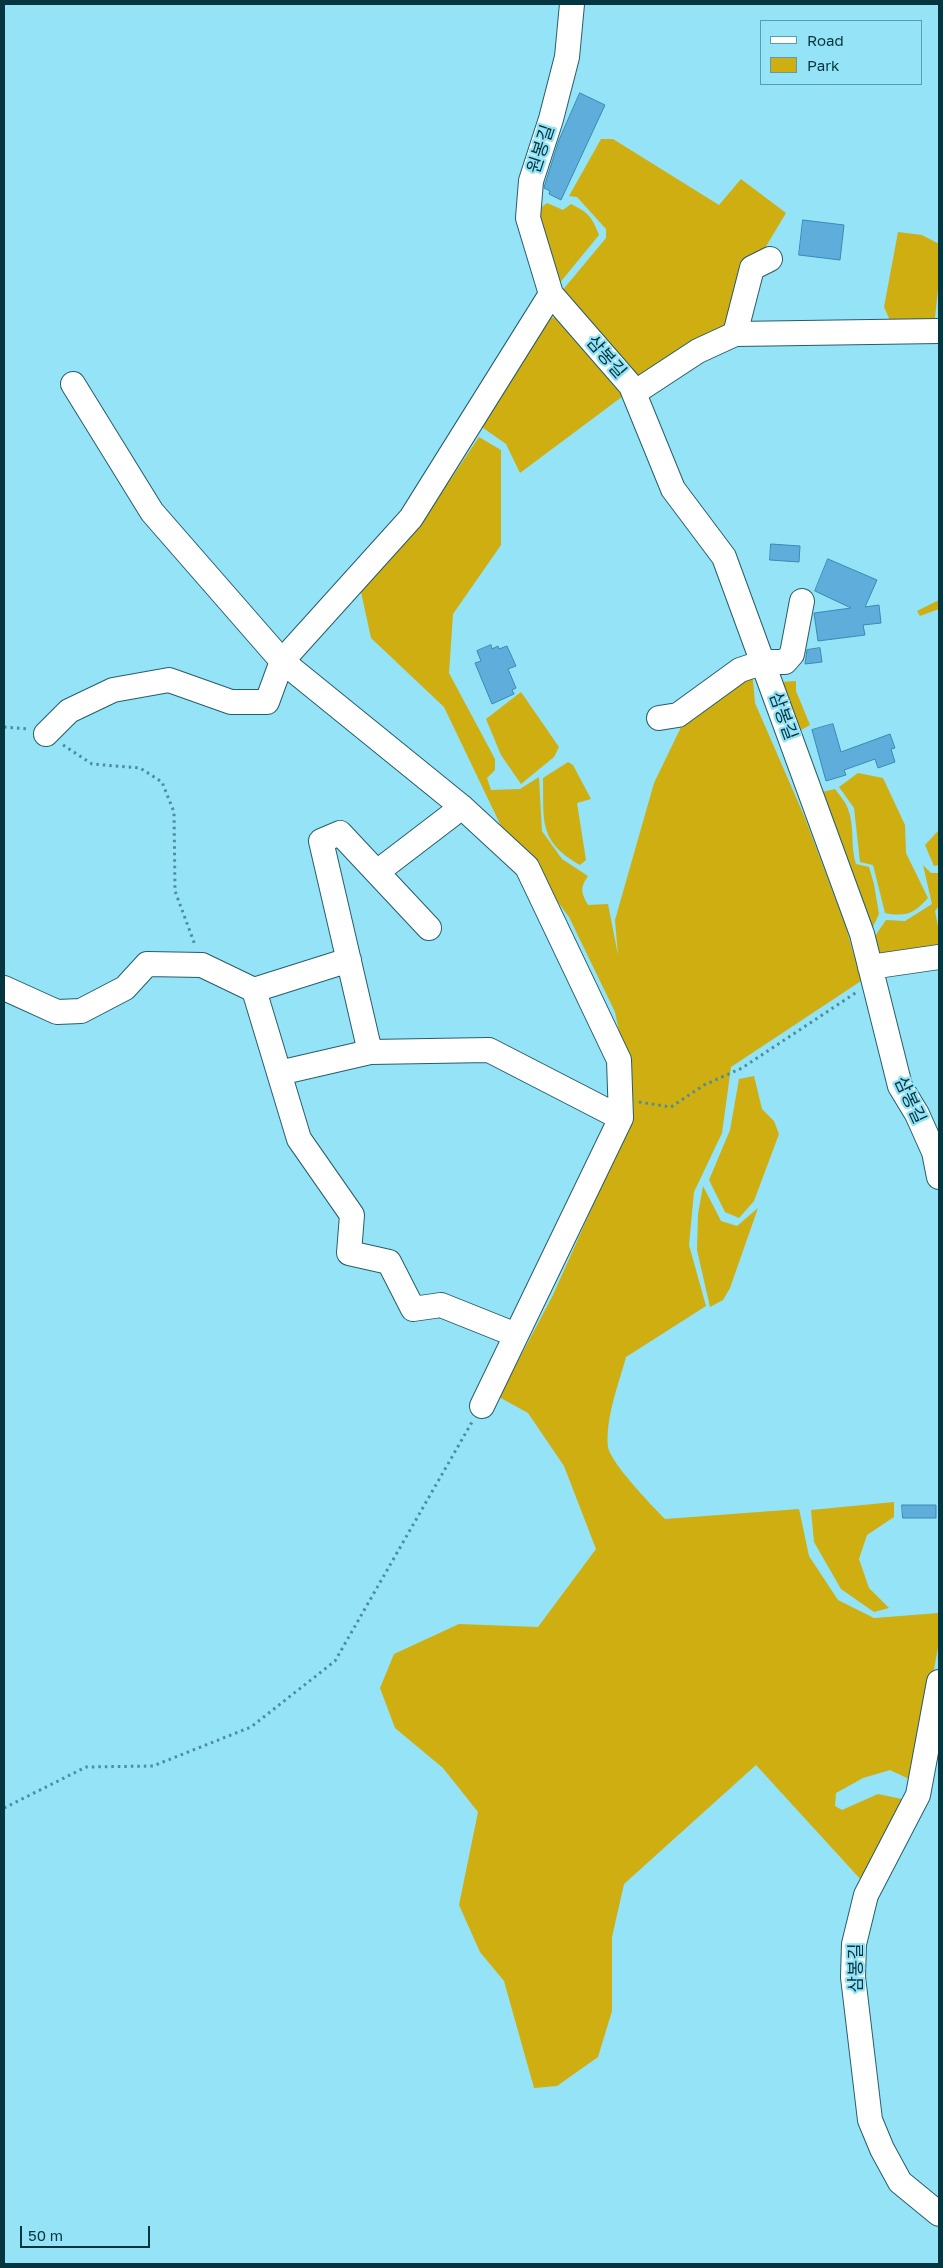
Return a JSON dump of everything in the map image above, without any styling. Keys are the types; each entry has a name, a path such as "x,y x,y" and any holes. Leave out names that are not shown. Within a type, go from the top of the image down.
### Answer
{"street":[{"name":"원봉길","path":"551,294 528,218 531,181 551,119 567,57 572,4"},
{"path":"735,334 752,268 770,259"},
{"name":"삼봉길","path":"551,294 631,386 673,489 724,557 862,934 900,1086 917,1114 934,1152 939,1177"},
{"path":"46,734 69,711 113,690 169,680 231,702 267,702 282,661 411,518 551,294"},
{"path":"634,393 698,351 735,334 939,331"},
{"path":"73,384 152,512 282,661 462,808 528,867 619,1060 621,1109 482,1406"},
{"path":"659,718 678,714 740,670 764,662 785,662 792,654 802,600"},
{"path":"377,872 462,808"},
{"path":"370,1052 321,841 340,833 429,928"},
{"path":"872,974 939,957"},
{"path":"4,988 57,1012 81,1011 125,988 147,964 202,965 254,990 349,960"},
{"path":"254,990 299,1140 352,1215 349,1253 388,1262 413,1309 441,1305 516,1335"},
{"path":"279,1073 370,1052 489,1050 621,1109"},
{"name":"삼봉길","path":"939,1682 918,1795 866,1895 854,1944 853,1977 870,2120 882,2149 900,2182 939,2214"}],"path":[{"path":"4,727 41,730 92,764 140,768 162,782 174,812 175,891 202,965"},
{"path":"621,1109 672,1107 704,1085 742,1068 872,974"},
{"path":"4,1808 86,1767 153,1766 251,1727 335,1661 482,1406"}],"green space":[{"path":"601,139 613,139 719,205 741,179 786,213 762,253 726,324 641,376 631,372 561,292 606,238 606,229 577,197 569,196"},
{"path":"547,203 563,210 571,204 582,210 592,220 599,235 558,285 535,212"},
{"path":"898,232 922,235 939,244 939,280 934,327 892,325 884,307"},
{"path":"548,317 555,318 623,396 520,473 506,444 479,425"},
{"path":"479,437 501,450 501,545 453,614 449,673 495,759 495,770 487,778 491,790 520,789 539,777 542,831 562,859 588,876 582,890 588,905 608,904 618,955 615,920 654,783 683,723 752,670 755,703 805,818 846,927 861,981 731,1067 722,1133 694,1192 689,1245 706,1306 626,1357 613,1401 609,1425 608,1447 610,1454 632,1484 665,1519 799,1509 809,1556 838,1600 874,1618 939,1613 939,1642 918,1757 909,1779 890,1770 863,1778 836,1793 835,1806 842,1810 878,1794 902,1799 863,1882 756,1765 624,1884 612,1937 612,2011 598,2057 557,2086 534,2088 504,1981 480,1952 459,1905 478,1812 443,1768 395,1728 380,1688 394,1654 459,1624 538,1627 596,1549 564,1466 528,1413 499,1397 553,1295 603,1183 632,1092 615,1012 569,917 501,826 444,707 371,638 361,592 426,516"},
{"path":"939,600 939,609 920,616 917,611"},
{"path":"796,681 796,691 810,725 801,730 781,682"},
{"path":"521,692 559,747 554,757 521,784 501,755 486,719"},
{"path":"568,762 573,765 591,799 577,803 586,860 580,865 566,856 550,838 544,818 543,778"},
{"path":"858,773 883,778 905,825 906,853 928,898 918,908 909,913 898,915 885,913 873,865 860,862 854,808 839,787"},
{"path":"835,789 846,804 850,816 856,864 869,867 874,884 879,914 872,929 818,793"},
{"path":"939,830 939,865 934,866 925,845"},
{"path":"923,865 931,873 939,873 939,906 935,911 939,932 939,947 880,953 875,936 886,920 905,921 932,904"},
{"path":"754,1076 762,1109 774,1121 779,1134 754,1201 739,1218 725,1212 709,1180 730,1130 739,1079"},
{"path":"703,1186 721,1221 737,1226 758,1208 730,1288 723,1300 710,1307 697,1250 698,1214"},
{"path":"894,1502 894,1517 867,1535 859,1559 869,1588 889,1608 874,1612 841,1589 814,1542 811,1510"}],"building":[{"path":"580,93 605,105 561,200 549,194 550,191 544,188 559,140"},
{"path":"803,220 844,225 840,260 799,255"},
{"path":"771,544 800,546 799,562 770,560"},
{"path":"828,559 877,580 865,607 879,605 881,623 863,625 865,635 818,641 814,613 851,608 815,591"},
{"path":"491,645 492,649 498,646 499,649 507,646 516,666 508,669 516,688 512,690 514,694 492,704 475,663 481,661 477,651"},
{"path":"820,648 822,662 805,664 807,650"},
{"path":"833,724 841,752 890,734 895,748 891,749 895,762 878,768 875,759 844,770 846,775 826,781 812,730"},
{"path":"902,1505 936,1505 936,1518 903,1518"}]}
